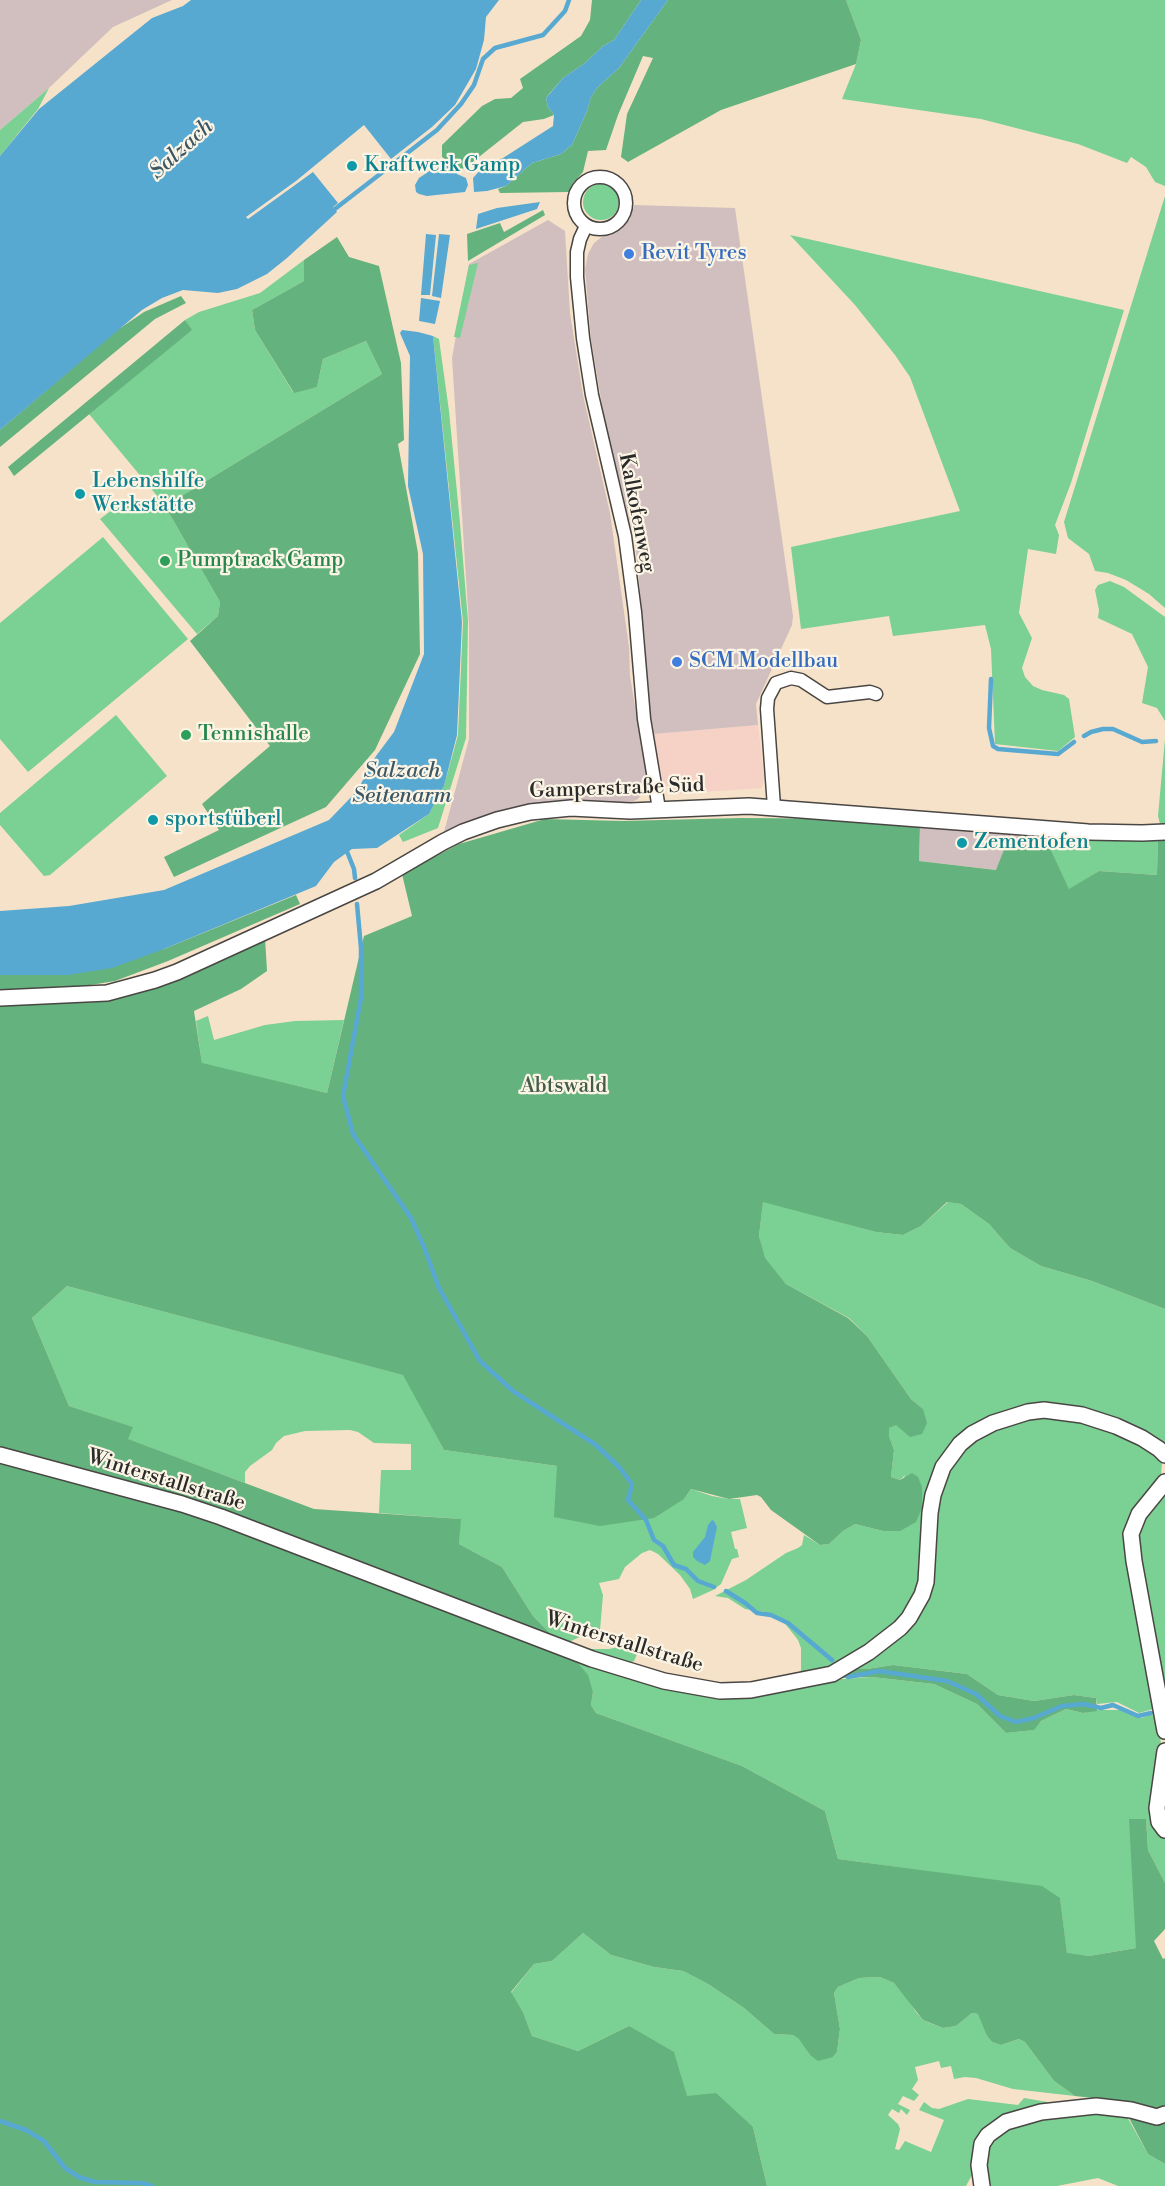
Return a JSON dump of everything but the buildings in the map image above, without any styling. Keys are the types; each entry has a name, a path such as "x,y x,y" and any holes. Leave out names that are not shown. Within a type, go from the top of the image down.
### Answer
{"street":[{"path":"602,176 620,185 627,202 625,212 614,226 595,229 586,226 579,220 573,203 578,188 584,181 602,176"},
{"name":"Kalkofenweg","path":"586,226 577,252 583,338 592,395 625,536 635,612 644,719 659,809"},
{"path":"774,807 767,709 768,698 776,683 792,678 801,680 828,697 870,692 876,694"},
{"name":"Gamperstraße Süd","path":"0,998 107,993 177,972 376,881 443,842 497,820 530,812 571,808 603,811 748,806 1088,832 1165,832"},
{"name":"Winterstallstraße","path":"0,1455 202,1511 592,1659 664,1681 720,1691 751,1690 832,1674 869,1652 900,1628 916,1607 924,1588 930,1513 933,1495 943,1467 960,1444 972,1434 993,1423 1028,1412 1044,1410 1082,1415 1142,1438 1160,1449 1165,1455"},
{"path":"1165,1482 1138,1514 1131,1534 1165,1731"},
{"path":"1165,1751 1157,1808 1160,1822 1165,1830"},
{"path":"982,2186 979,2165 982,2144 988,2135 1006,2121 1041,2112 1096,2106 1131,2110 1157,2117 1165,2114"}],"shaded area":[{"path":"0,0 172,0 113,27 49,88 0,130"},
{"path":"634,205 735,208 793,616 792,625 756,704 758,725 653,734 647,699 645,641 635,541 605,423 591,339 585,269 588,254 594,243 630,219"},
{"path":"548,220 565,231 570,313 583,395 610,513 629,647 630,676 647,778 645,789 638,799 628,804 612,806 548,802 498,811 444,832 469,739 469,625 452,358 469,264"},
{"path":"758,725 764,776 762,788 675,794 663,783 653,734"},
{"path":"920,825 1023,836 1005,847 997,870 919,861"}],"green space":[{"path":"592,0 641,0 614,40 563,78 549,94 546,98 548,107 554,115 523,122 465,168 456,170 442,157 442,145 482,106 495,99 511,98 523,88 520,79 581,36 590,20"},
{"path":"668,0 846,0 861,40 856,64 721,110 628,162 621,157 627,114 653,58 643,56 606,150 588,151 583,172 573,183 569,192 500,193 498,189 506,186 532,163 561,154 572,145 591,97 597,88 619,68"},
{"path":"846,0 1165,0 1165,186 1155,182 1146,167 1131,157 1127,163 1078,144 981,119 842,99 856,64 861,40"},
{"path":"49,88 38,109 0,156 0,130"},
{"path":"601,184 614,189 619,202 614,215 601,220 588,215 583,202 588,189"},
{"path":"1165,196 1165,608 1149,594 1126,580 1095,571 1089,554 1068,538 1064,522"},
{"path":"543,210 545,215 468,261 467,234 500,223 504,232"},
{"path":"790,235 1124,310 1071,483 1055,525 1059,535 1056,554 1028,549 1019,613 1032,638 1022,668 1025,677 1033,686 1064,695 1069,699 1075,737 1058,751 995,744 991,649 985,625 893,636 889,616 801,629 791,547 960,511 910,377 855,305"},
{"path":"337,237 349,257 379,266 401,363 404,440 398,444 418,553 420,654 375,750 326,807 174,877 164,857 219,830 202,804 270,746 190,641 218,616 220,602 165,506 382,374 366,341 323,359 317,387 294,393 255,330 252,310 304,281 304,260"},
{"path":"304,260 304,281 252,310 255,330 293,392 317,387 323,359 366,341 382,374 165,506 220,602 218,616 197,634 100,519 120,504 132,499 140,499 149,505 158,497 89,414 191,330 185,320 199,312 260,293"},
{"path":"478,263 460,338 454,337 469,265"},
{"path":"181,296 186,303 155,319 0,447 0,430 116,331 144,312"},
{"path":"185,320 192,330 14,476 8,467"},
{"path":"433,336 439,339 460,523 468,621 466,738 438,828 403,842 399,835 429,814 444,786 458,735 463,622"},
{"path":"103,537 188,639 28,772 0,739 0,623"},
{"path":"1110,581 1124,587 1165,617 1165,721 1157,708 1142,703 1148,667 1132,634 1098,618 1099,610 1095,590 1098,585"},
{"path":"116,715 167,776 50,875 44,876 0,825 0,813"},
{"path":"1165,739 1165,827 1160,824 1158,816"},
{"name":"Abtswald","path":"741,818 873,819 920,825 919,861 996,870 1005,847 1023,836 1044,835 1069,889 1099,871 1157,875 1158,836 1165,838 1165,1309 1092,1281 1041,1266 1010,1248 989,1224 961,1204 947,1202 921,1226 903,1235 876,1232 763,1202 759,1236 765,1258 786,1284 848,1318 867,1336 911,1399 923,1409 927,1423 922,1434 910,1437 896,1425 889,1428 894,1450 891,1477 900,1480 912,1473 918,1477 922,1487 922,1508 916,1522 900,1531 883,1531 855,1524 829,1544 820,1545 771,1510 757,1495 729,1499 691,1489 684,1499 654,1518 600,1526 554,1517 557,1466 444,1450 403,1375 67,1286 32,1318 69,1406 133,1427 128,1439 314,1509 461,1519 459,1544 502,1567 533,1616 588,1675 593,1692 591,1705 596,1713 742,1766 825,1811 838,1859 1042,1886 1060,1898 1067,1953 1089,1956 1136,1948 1129,1819 1146,1819 1148,1850 1165,1883 1165,1929 1154,1941 1163,1959 1165,1958 1165,2164 1148,2154 1120,2101 1075,2096 1054,2081 1025,2042 1019,2039 1001,2045 992,2042 978,2014 972,2013 956,2026 943,2028 923,2020 894,1983 880,1977 859,1978 838,1987 834,1993 840,2029 837,2052 833,2057 818,2061 810,2055 799,2039 793,2035 774,2034 744,2008 708,1984 683,1971 654,1967 611,1955 583,1933 552,1961 534,1964 511,1992 523,2012 532,2036 578,2051 629,2026 674,2052 687,2096 716,2093 753,2127 767,2186 0,2186 0,1005 97,1002 140,991 265,938 267,971 241,989 194,1011 202,1063 327,1093 364,936 412,916 402,874 459,844 545,819 622,821"},
{"path":"1044,835 1158,836 1157,875 1099,871 1069,890"},
{"path":"296,895 300,904 168,961 115,981 66,989 0,991 0,975 164,949"},
{"path":"208,1016 214,1040 265,1025 295,1021 344,1020 327,1093 202,1064 196,1021"},
{"path":"763,1201 876,1232 903,1235 921,1226 948,1202 961,1204 989,1224 1010,1248 1041,1266 1092,1281 1165,1309 1165,1446 1053,1407 950,1448 925,1545 916,1600 886,1635 828,1670 797,1676 801,1670 801,1648 798,1640 783,1621 766,1612 745,1609 728,1598 715,1596 798,1548 802,1545 804,1535 820,1545 829,1544 855,1524 883,1531 905,1475 900,1480 891,1477 894,1450 889,1428 923,1409 911,1399 867,1336 849,1318 786,1284 764,1258 759,1236"},
{"path":"67,1286 404,1375 444,1450 557,1466 684,1499 691,1489 712,1496 740,1499 747,1528 731,1532 739,1557 732,1559 721,1584 693,1599 690,1589 680,1575 658,1554 650,1550 642,1553 625,1567 619,1579 599,1583 603,1595 600,1630 569,1642 557,1641 533,1616 502,1567 459,1544 460,1519 379,1513 381,1470 411,1470 411,1444 374,1443 358,1432 350,1430 305,1431 284,1436 272,1450 245,1472 245,1483 127,1439 132,1427 69,1406 32,1318"},
{"path":"1037,1414 1112,1428 1159,1454 1162,1462 1161,1476 1132,1517 1157,1708 1139,1713 1117,1702 1097,1704 1096,1698 1074,1695 1034,1701 998,1695 967,1674 893,1665 849,1669 914,1618 936,1499 949,1465 976,1437"},
{"path":"1165,1490 1165,1703 1137,1531 1141,1518"},
{"path":"628,1645 628,1651 638,1652 634,1661 626,1665 588,1649 609,1649"},
{"path":"570,1654 684,1690 872,1677 934,1684 977,1704 1006,1733 1033,1730 1041,1721 1066,1709 1083,1713 1097,1710 1120,1710 1141,1718 1159,1713 1161,1748 1151,1818 1152,1827 1165,1838 1165,1883 1148,1850 1146,1820 1136,1948 1089,1956 1067,1954 1060,1899 984,1879 838,1859 825,1811 742,1766 596,1713 591,1705 593,1692"},
{"path":"893,1665 967,1674 998,1695 1034,1701 1074,1695 1096,1698 1097,1711 1083,1713 1066,1709 1041,1721 1034,1730 1006,1733 977,1704 934,1684 872,1677 840,1678 849,1669"},
{"path":"583,1933 611,1955 654,1967 683,1971 708,1984 744,2008 774,2034 793,2035 800,2039 810,2055 833,2057 837,2052 840,2029 834,1993 838,1987 859,1978 880,1977 894,1983 923,2020 943,2028 956,2026 972,2013 978,2014 992,2042 1001,2045 1019,2039 1025,2042 1054,2081 1075,2096 1013,2089 976,2078 954,2079 951,2066 941,2068 939,2061 915,2067 918,2080 912,2089 919,2095 914,2101 903,2096 898,2104 910,2110 907,2115 901,2109 899,2113 892,2109 888,2115 900,2129 895,2149 899,2150 905,2141 931,2152 944,2120 919,2110 924,2102 932,2108 939,2109 968,2099 1018,2105 1024,2098 1053,2103 1006,2114 988,2125 978,2140 973,2173 966,2186 767,2186 753,2127 687,2096 629,2026 578,2051 532,2036 523,2012 511,1993 534,1964 552,1961"},
{"path":"1092,2112 1125,2113 1148,2154 1165,2164 1165,2186 1118,2186 1098,2178 1057,2186 988,2186 985,2160 992,2143 999,2134 1009,2127 1032,2119"}],"water":[{"name":"Salzach","path":"191,0 499,0 486,17 484,40 476,69 455,105 432,127 391,159 364,125 296,181 246,217 248,219 313,172 338,203 333,207 337,212 287,258 267,274 237,289 218,293 183,290 162,298 142,310 0,430 0,156 39,109 152,18 183,6"},
{"path":"641,0 668,0 619,68 597,88 591,97 572,145 561,154 532,163 506,186 474,192 473,178 483,167 503,158 553,126 554,115 548,107 546,98 563,78 614,40"},
{"path":"450,165 455,167 457,174 466,178 468,185 465,192 427,196 416,192 415,185 419,178 431,170"},
{"path":"540,202 537,209 476,229 478,214 497,208"},
{"path":"426,234 436,235 430,295 421,295"},
{"path":"439,234 450,235 441,298 432,296"},
{"path":"421,298 440,301 435,324 419,321"},
{"name":"Salzach Seitenarm","path":"402,330 433,336 462,622 457,735 444,786 429,814 377,848 352,849 334,862 316,886 164,949 112,968 68,975 0,975 0,911 69,906 164,890 329,820 357,791 376,756 394,732 424,654 423,554 408,486 410,356 400,333"},
{"path":"712,1520 717,1527 710,1561 705,1565 693,1557 693,1552 705,1537"}],"waterway":[{"path":"331,212 437,130 461,104 474,85 483,59 495,48 543,35 565,11 569,0"},
{"path":"991,679 989,728 993,746 998,749 1058,754 1074,742"},
{"path":"1084,736 1103,729 1113,729 1142,742 1156,741"},
{"path":"346,849 355,878"},
{"path":"357,904 361,948 361,998 343,1096 353,1134 411,1218 439,1288 480,1361 513,1391 596,1445 619,1467 632,1484 628,1500 646,1520 654,1540 663,1546 674,1565 686,1569 698,1581 714,1587"},
{"path":"726,1591 757,1613 771,1615 788,1623 832,1660"},
{"path":"848,1677 879,1671 947,1681 976,1694 1000,1716 1016,1722 1034,1718 1062,1706 1084,1704 1101,1708 1113,1705 1138,1716 1151,1713"},
{"path":"0,2121 26,2130 44,2141 65,2168 79,2177 95,2182 143,2183 152,2186"}],"place":[{"name":"Kraftwerk Gamp","path":"352,166"},
{"name":"Revit Tyres","path":"629,254"},
{"name":"Lebenshilfe Werkstätte","path":"80,494"},
{"name":"Pumptrack Gamp","path":"165,561"},
{"name":"SCM Modellbau","path":"677,662"},
{"name":"Tennishalle","path":"186,735"},
{"name":"sportstüberl","path":"153,820"},
{"name":"Zementofen","path":"962,843"}]}
